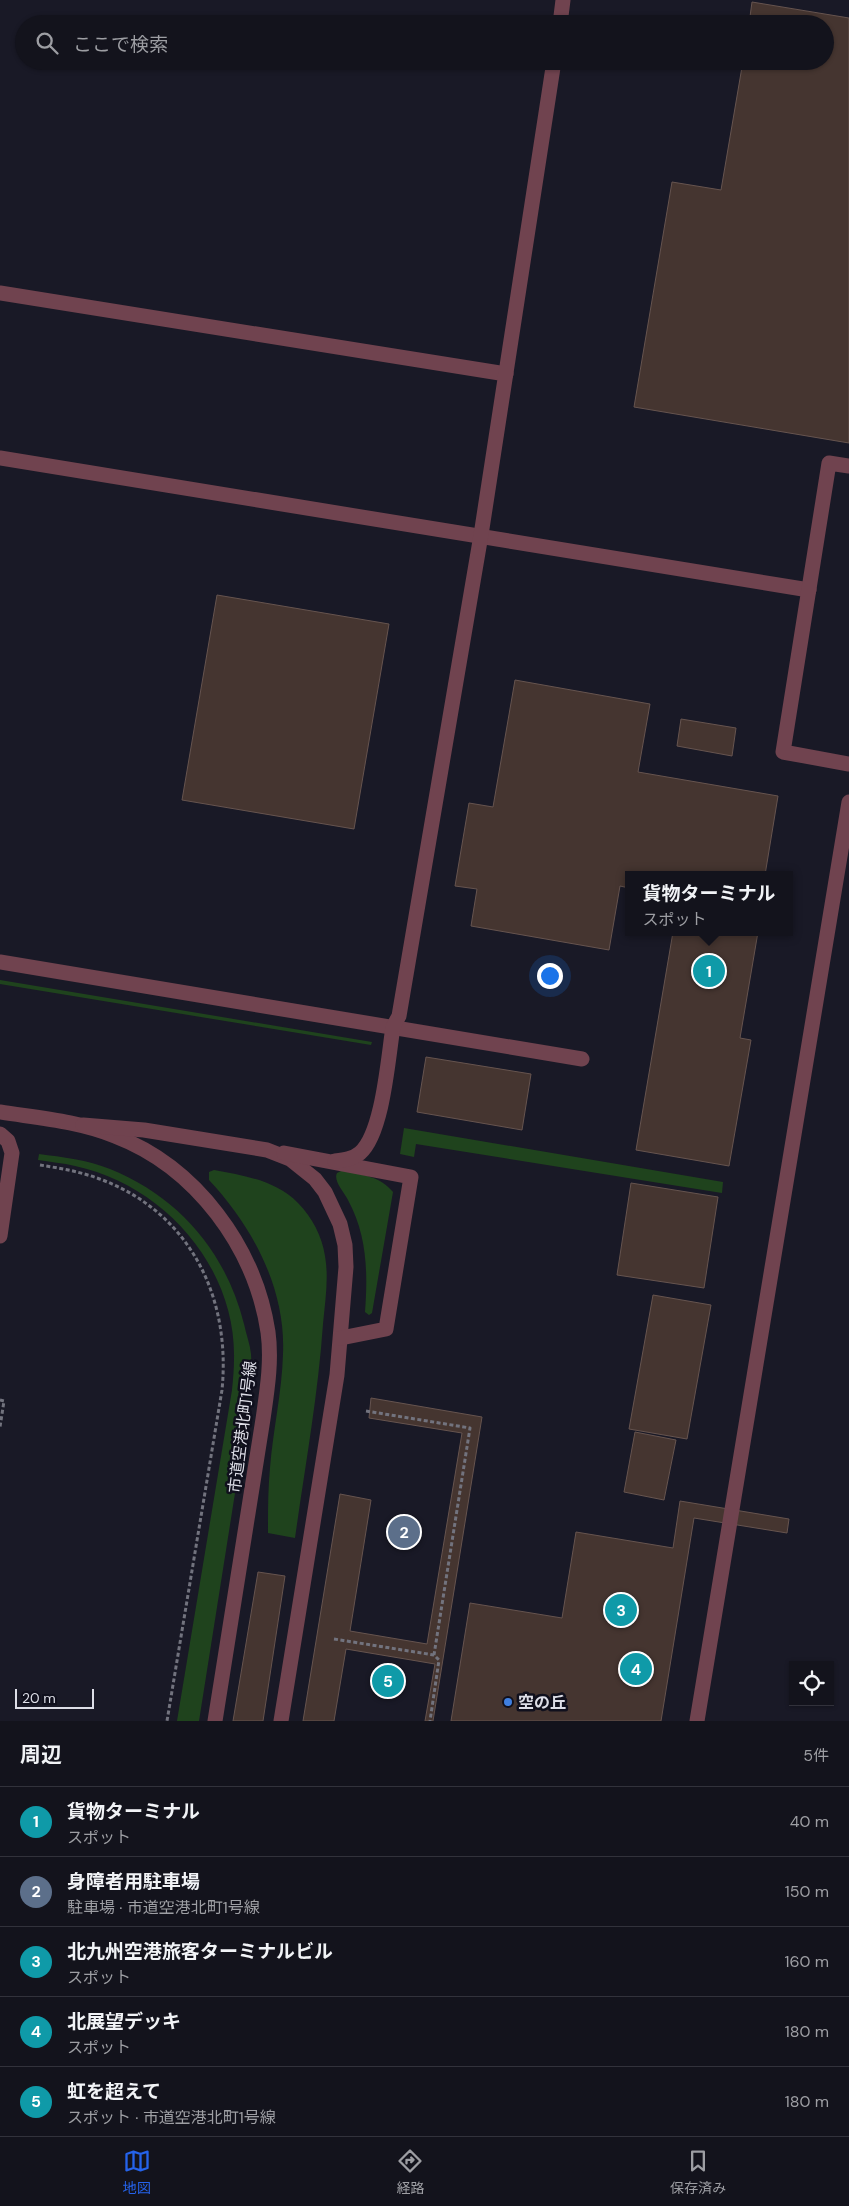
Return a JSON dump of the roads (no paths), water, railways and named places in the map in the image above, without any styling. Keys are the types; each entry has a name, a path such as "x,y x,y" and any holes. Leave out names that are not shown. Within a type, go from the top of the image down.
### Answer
{"street":[{"path":"561,15 563,0"},
{"path":"335,1161 354,1157 366,1146 371,1138 380,1107 393,1027 399,1016 481,535 553,70"},
{"path":"0,293 506,374"},
{"path":"0,458 809,590"},
{"path":"849,466 829,463 783,752 849,764"},
{"path":"697,1721 849,802"},
{"path":"0,962 582,1060"},
{"name":"市道空港北町1号線","path":"0,1112 83,1125 116,1136 148,1152 177,1172 202,1196 225,1225 246,1260 261,1297 268,1334 269,1372 215,1721"},
{"path":"83,1125 144,1130 335,1161 411,1177 386,1329 341,1338"},
{"path":"0,1134 8,1141 12,1153 0,1236"},
{"path":"267,1150 290,1159 315,1179 325,1192 340,1224 345,1245 346,1267 341,1338 329,1430 281,1721"}],"place":[{"name":"貨物ターミナル","path":"709,971"},
{"name":"身障者用駐車場","path":"404,1532"},
{"name":"北九州空港旅客ターミナルビル","path":"621,1610"},
{"name":"北展望デッキ","path":"636,1669"},
{"name":"虹を超えて","path":"388,1681"},
{"name":"空の丘","path":"508,1702"}]}
